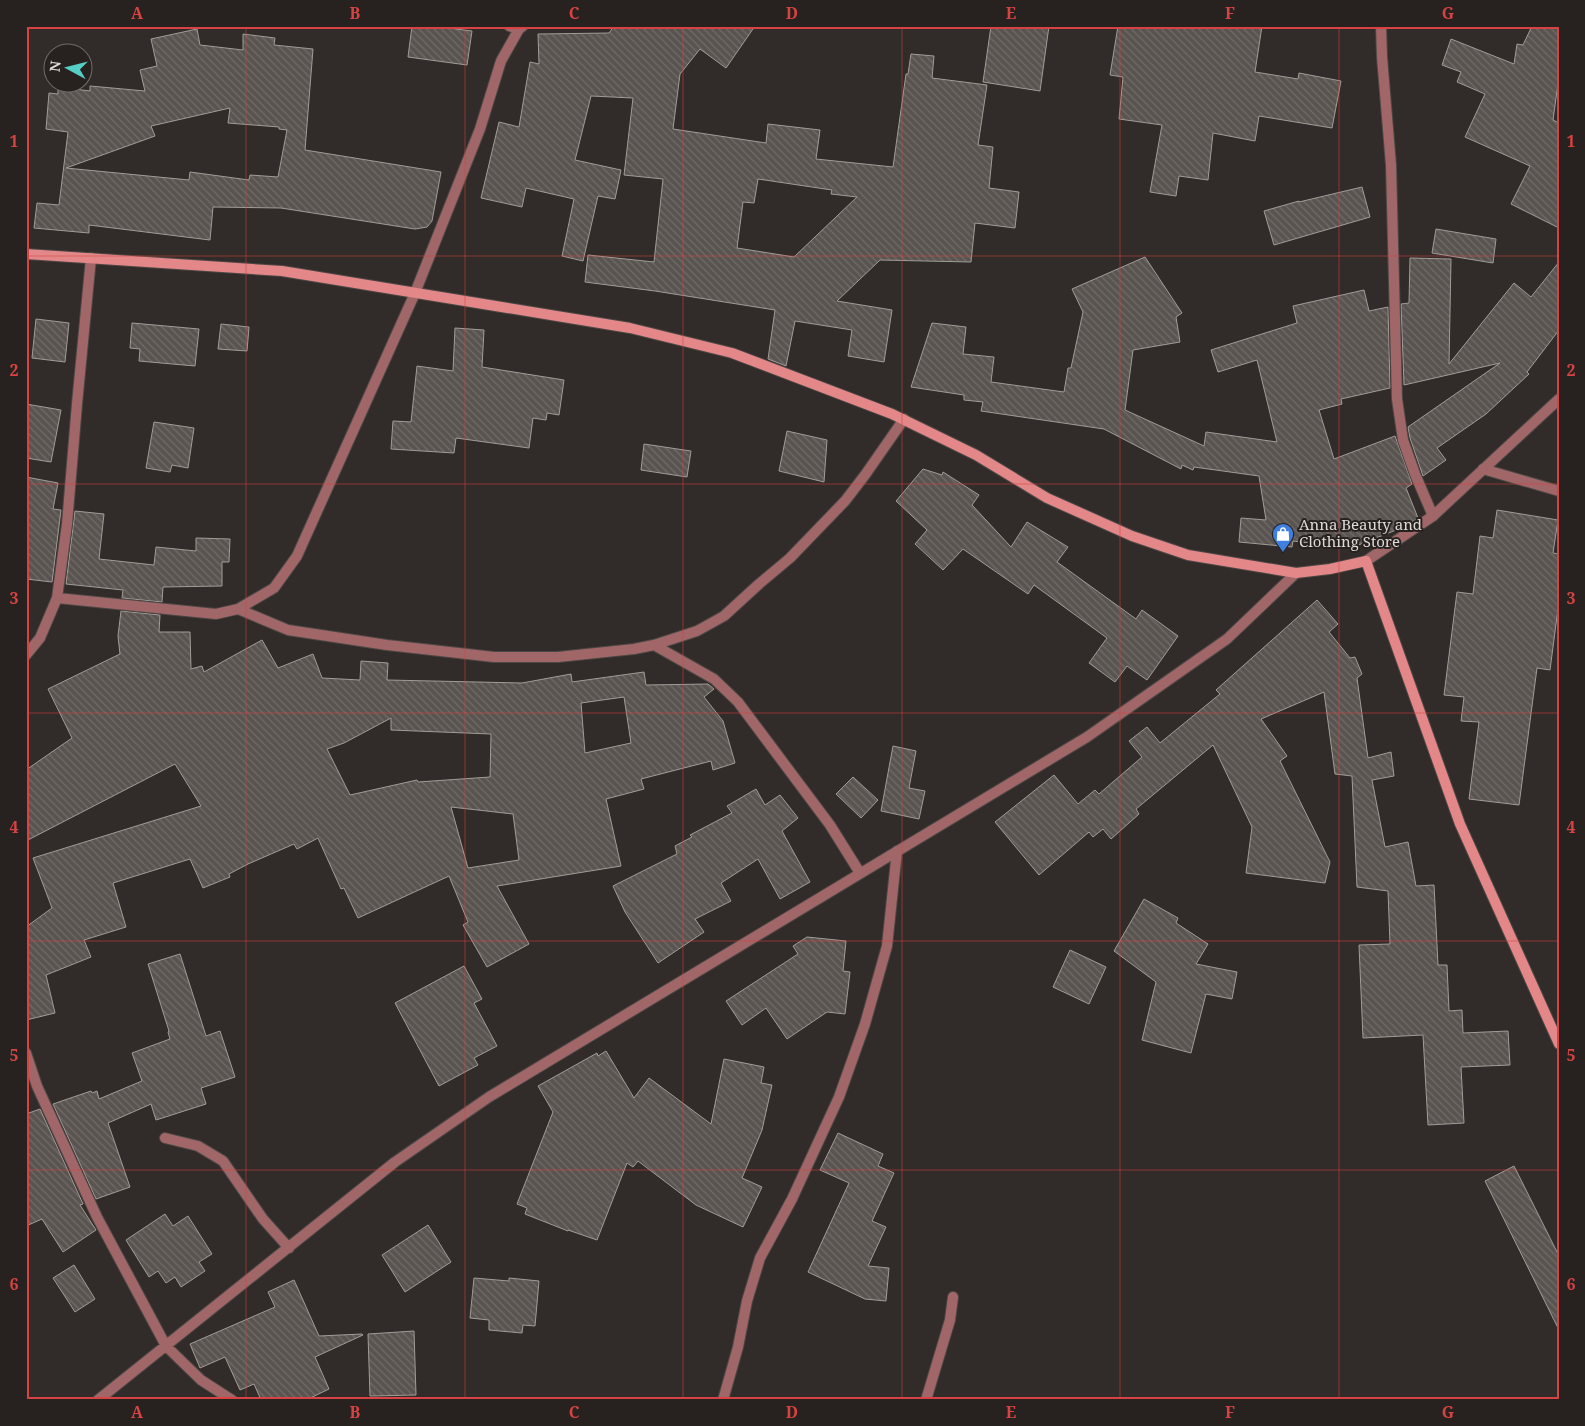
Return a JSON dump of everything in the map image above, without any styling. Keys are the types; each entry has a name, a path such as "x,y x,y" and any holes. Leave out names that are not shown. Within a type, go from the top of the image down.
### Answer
{"main road":[{"path":"26,254 282,272 630,328 732,353 904,419 976,455 1047,498 1132,536 1188,555 1296,573 1330,569 1366,561 1460,824 1559,1044"}],"street":[{"path":"1381,26 1391,165 1397,399 1403,440 1433,516"},
{"path":"57,598 216,614 238,609 274,588 297,556 415,293 480,129 501,61 517,27"},
{"path":"26,655 40,638 57,598 67,524 91,258"},
{"path":"1366,561 1433,516 1559,399"},
{"path":"238,609 288,630 387,645 494,657 558,657 654,645 696,631 724,616 758,584 790,558 845,501 866,475 904,419"},
{"path":"1483,469 1559,491"},
{"path":"98,1400 395,1162 489,1096 1087,738 1227,639 1296,573"},
{"path":"654,645 714,679 738,702 830,825 860,873"},
{"path":"723,1400 738,1347 747,1301 760,1258 792,1200 839,1097 865,1024 887,946 897,851"},
{"path":"26,1053 37,1086 97,1217 166,1346 216,1395 232,1400"},
{"path":"165,1138 198,1146 223,1161 263,1219 289,1248"},
{"path":"926,1400 950,1320 953,1297"}],"building":[{"path":"412,26 432,26 472,31 467,65 408,57"},
{"path":"614,26 755,26 726,68 700,49 680,74 673,129 766,143 768,124 820,130 816,159 893,167 906,74 908,74 911,54 934,56 932,78 987,85 978,145 993,147 989,188 1019,192 1015,228 975,223 971,262 880,260 837,301 892,310 884,362 848,356 852,330 795,321 786,366 768,359 775,310 585,282 588,255 654,262 663,179 624,175 633,98 591,96 575,160 621,170 615,199 598,196 583,261 562,256 574,199 526,188 522,207 481,198 499,122 519,127 530,62 539,64 538,34 609,33","holes":["758,179 832,190 831,194 857,197 794,257 737,248 743,202 754,203"]},
{"path":"991,26 1049,26 1040,91 983,82"},
{"path":"1118,26 1262,26 1255,72 1298,79 1299,73 1341,81 1332,128 1259,116 1255,141 1213,133 1208,180 1179,176 1176,196 1150,192 1162,125 1119,119 1123,77 1110,75"},
{"path":"1532,26 1559,26 1559,76 1553,120 1559,123 1559,228 1511,204 1530,166 1465,137 1485,94 1457,82 1461,72 1442,65 1451,39 1514,64 1517,44 1523,45"},
{"path":"197,29 200,45 243,50 243,34 275,38 274,45 313,49 305,150 441,172 432,221 427,227 415,229 281,208 213,207 210,240 89,225 89,233 34,228 37,203 59,205 68,132 46,129 49,93 92,92 92,86 145,91 140,70 157,66 151,39","holes":["230,108 228,123 279,127 279,129 287,130 278,177 250,175 249,180 190,172 189,180 66,168 155,136 151,126"]},
{"path":"1362,187 1370,217 1274,245 1264,211"},
{"path":"1436,229 1496,239 1493,263 1432,253"},
{"path":"1145,257 1182,313 1176,317 1180,342 1133,350 1125,410 1204,446 1206,432 1277,442 1257,360 1218,372 1211,350 1297,323 1293,306 1364,290 1369,311 1388,307 1390,388 1341,399 1342,404 1319,410 1334,459 1395,436 1412,484 1406,488 1418,518 1406,526 1351,548 1293,541 1292,547 1239,542 1241,518 1266,520 1259,476 1194,467 1193,470 1182,465 1181,469 1104,429 981,411 983,402 964,400 964,395 911,387 932,323 966,327 963,354 994,357 991,382 1064,392 1068,368 1071,368 1083,312 1072,289"},
{"path":"1410,258 1451,259 1449,364 1514,283 1531,297 1559,262 1559,330 1527,372 1529,374 1486,414 1437,448 1446,460 1423,476 1408,427 1500,363 1404,385 1401,304 1409,303"},
{"path":"36,319 69,323 65,362 32,358"},
{"path":"132,323 199,329 195,366 139,361 140,349 130,348"},
{"path":"221,324 249,327 247,351 218,349"},
{"path":"455,328 484,330 482,367 564,380 559,415 547,413 546,420 533,418 529,448 456,438 454,453 391,449 393,421 411,422 417,366 453,371"},
{"path":"26,404 61,410 51,462 26,458"},
{"path":"154,422 194,428 188,468 172,465 170,472 146,468"},
{"path":"787,431 827,440 824,482 779,471"},
{"path":"644,444 691,451 687,477 641,470"},
{"path":"923,469 942,475 943,472 979,495 972,505 1011,547 1027,522 1068,547 1057,562 1136,619 1142,610 1178,636 1147,680 1127,666 1115,682 1089,663 1107,638 1034,585 1028,594 963,549 943,570 915,544 927,530 896,501"},
{"path":"26,477 58,483 53,509 61,510 52,582 26,579"},
{"path":"1497,510 1558,520 1553,553 1559,554 1559,601 1550,670 1537,668 1519,805 1469,799 1479,722 1461,721 1464,697 1444,695 1457,592 1473,594 1480,536 1493,538"},
{"path":"75,511 104,514 99,559 154,565 156,547 196,551 196,538 230,539 229,562 222,562 222,586 163,587 162,602 122,598 123,590 66,584"},
{"path":"1317,600 1338,624 1329,632 1350,658 1355,657 1362,674 1357,678 1368,758 1391,752 1394,776 1372,780 1385,847 1408,842 1416,886 1434,885 1438,965 1447,965 1449,1011 1462,1010 1463,1033 1508,1031 1510,1065 1461,1067 1464,1123 1428,1125 1423,1035 1363,1038 1359,945 1390,944 1388,891 1357,887 1352,776 1335,774 1324,692 1261,719 1287,756 1280,761 1330,862 1325,883 1246,873 1252,827 1213,745 1136,809 1139,814 1111,839 1103,829 1093,837 1089,832 1039,875 995,822 1054,775 1078,804 1095,790 1099,794 1142,757 1129,741 1147,727 1160,743 1220,694 1216,690"},
{"path":"121,611 160,615 159,632 190,632 191,669 202,666 204,672 262,640 278,668 313,654 322,678 360,680 361,661 388,663 387,680 522,683 571,674 572,682 644,672 646,685 708,684 714,689 704,697 723,721 735,763 713,770 711,761 641,779 644,789 606,799 621,866 497,886 529,944 487,967 463,925 468,922 449,876 358,918 344,888 341,889 318,838 297,849 294,844 248,864 229,874 230,877 203,888 190,859 113,883 126,927 84,940 91,957 46,975 55,1013 26,1020 26,927 52,908 33,858 201,806 175,764 26,841 26,770 72,738 48,689 120,654 118,636","holes":["624,697 631,743 585,753 581,703","391,718 391,730 491,734 490,777 418,782 417,780 350,795 327,749 344,743","451,807 513,814 519,860 468,868"]},
{"path":"893,746 916,751 909,788 925,791 919,819 881,811"},
{"path":"853,777 878,800 861,818 836,794"},
{"path":"756,789 765,805 780,795 798,818 782,831 810,882 780,899 758,859 721,883 731,901 695,919 704,932 658,963 625,912 613,886 677,854 675,846 692,837 690,835 732,813 727,806"},
{"path":"1144,899 1178,918 1176,923 1208,944 1196,964 1237,972 1232,999 1206,994 1191,1053 1142,1040 1156,982 1114,951"},
{"path":"807,937 846,941 843,971 850,972 845,1014 827,1012 787,1039 766,1008 742,1025 726,1001 798,954 793,946"},
{"path":"1070,950 1106,967 1089,1004 1053,987"},
{"path":"180,954 206,1036 220,1031 235,1077 201,1088 206,1104 156,1120 151,1104 108,1123 130,1187 96,1199 53,1104 91,1091 92,1093 97,1091 99,1099 142,1081 132,1053 170,1039 148,964"},
{"path":"464,966 482,999 474,1003 497,1046 474,1058 478,1065 439,1086 395,1003"},
{"path":"606,1051 634,1098 649,1078 711,1124 724,1059 764,1067 761,1083 772,1085 762,1130 742,1178 762,1187 743,1227 696,1205 638,1161 633,1167 627,1163 597,1240 525,1214 527,1208 517,1204 553,1112 538,1086 597,1053 598,1056"},
{"path":"40,1109 83,1204 80,1205 96,1230 63,1252 42,1219 26,1226 26,1114"},
{"path":"838,1133 883,1154 878,1166 894,1173 872,1221 886,1227 868,1266 889,1268 886,1301 865,1299 808,1272 849,1183 820,1170"},
{"path":"1514,1166 1559,1256 1559,1330 1485,1181"},
{"path":"165,1214 173,1226 188,1216 212,1254 199,1262 205,1271 181,1287 175,1277 166,1283 158,1271 149,1277 126,1240"},
{"path":"428,1225 451,1262 405,1292 382,1255"},
{"path":"74,1265 95,1299 75,1312 53,1278"},
{"path":"474,1278 509,1281 509,1278 539,1281 535,1326 523,1325 522,1333 489,1330 489,1320 470,1318"},
{"path":"294,1280 319,1336 363,1335 315,1357 329,1389 306,1400 261,1400 254,1384 240,1390 225,1357 200,1368 190,1344 275,1307 268,1292"},
{"path":"414,1331 416,1395 370,1396 368,1334"}],"place":[{"name":"Anna Beauty and Clothing Store","path":"1283,553"}]}
